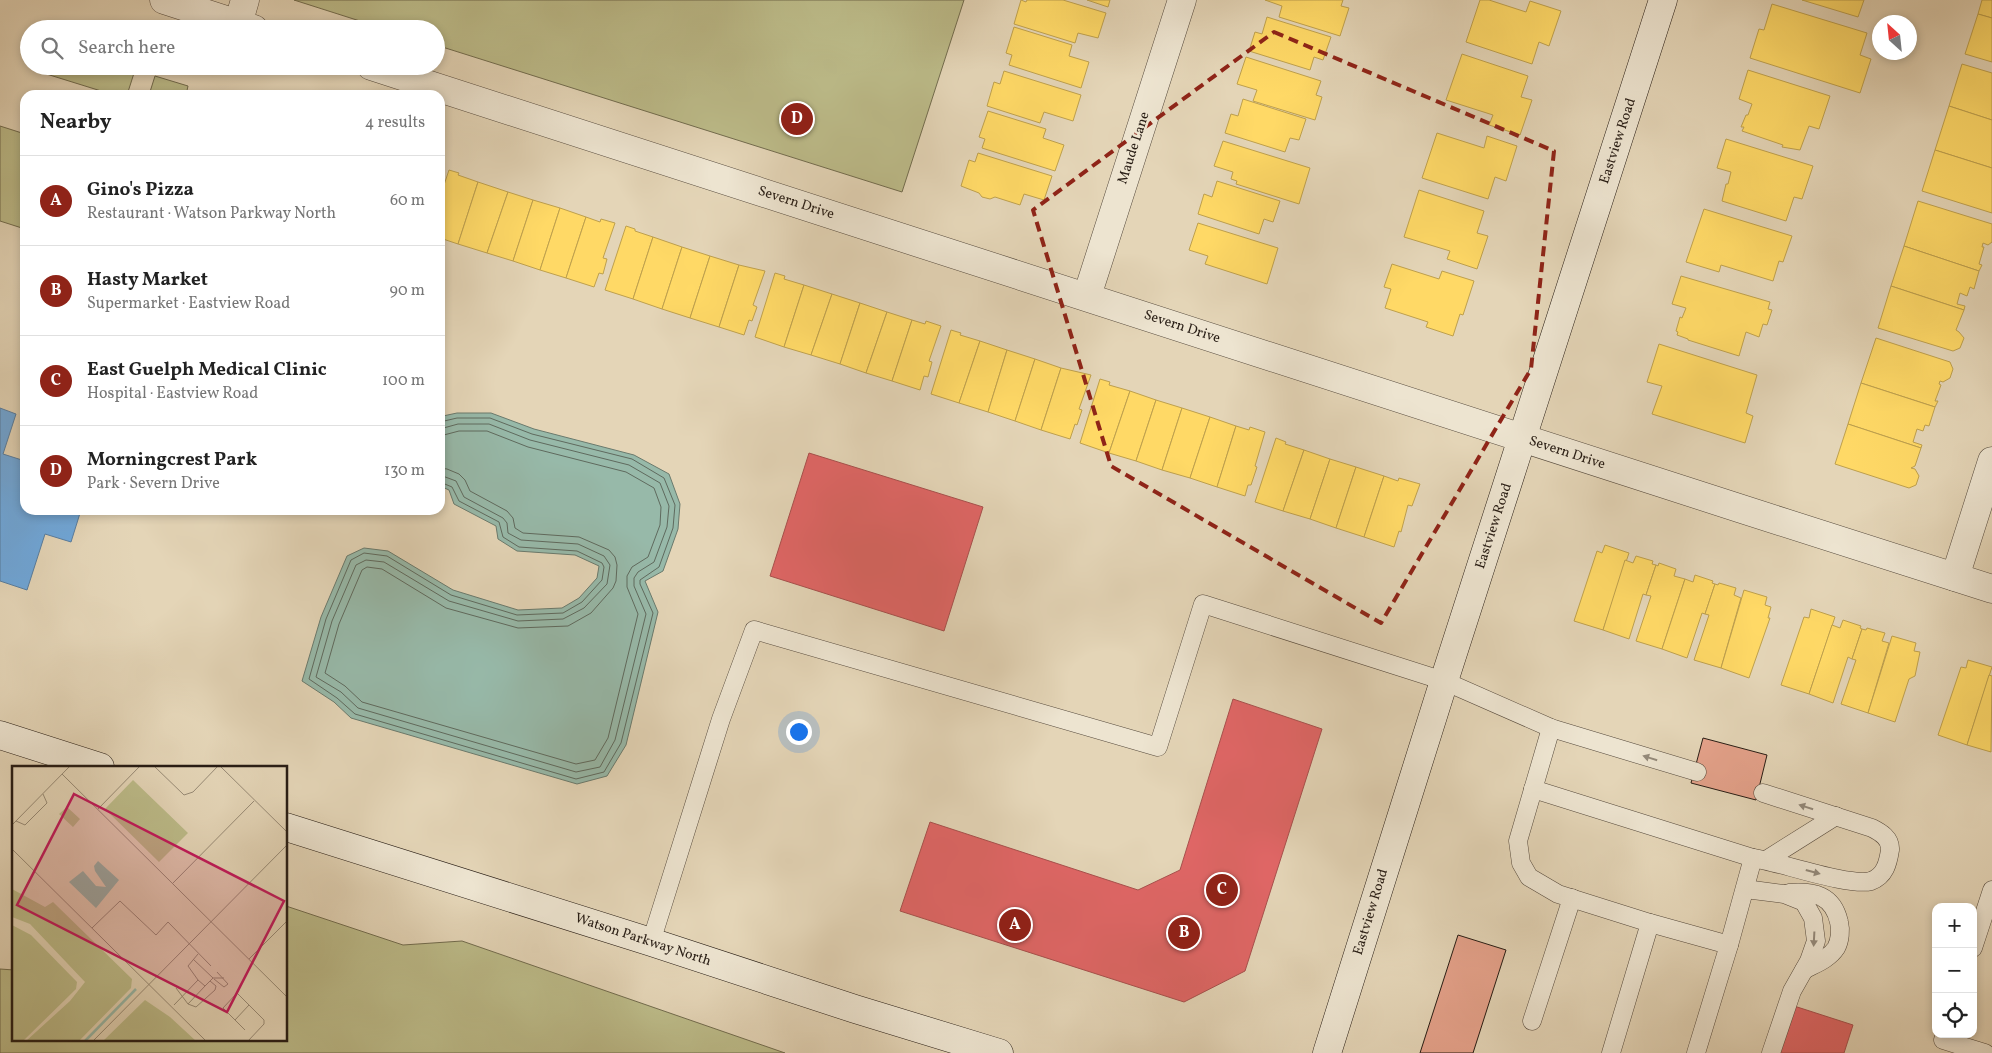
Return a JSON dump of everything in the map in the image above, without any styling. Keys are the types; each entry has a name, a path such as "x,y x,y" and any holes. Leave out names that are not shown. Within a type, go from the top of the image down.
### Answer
{"street":[{"path":"164,0 246,17"},
{"name":"Maude Lane","path":"1087,296 1182,0"},
{"name":"Eastview Road","path":"1327,1053 1444,681 1663,0"},
{"name":"Severn Drive","path":"399,75 1992,589"},
{"path":"1955,577 1992,461"},
{"path":"0,735 97,766"},
{"name":"Watson Parkway North","path":"288,828 651,942 855,1009 999,1053"}],"lane":[{"path":"651,942 721,719 754,630 1158,747 1203,604 1444,681 1551,728 1697,772"},
{"path":"1551,728 1518,841 1521,863 1529,876 1558,894 1729,945"},
{"path":"1533,789 1760,859 1852,882 1870,881 1883,873 1888,862 1890,846 1884,834 1872,828 1763,793"},
{"path":"1696,1053 1744,889 1760,859 1836,816"},
{"path":"1744,889 1784,894 1813,893 1826,899 1835,908 1840,924 1840,937 1836,948 1828,957 1804,970"},
{"path":"1977,936 1992,890"},
{"path":"1771,1053 1792,991 1804,970 1816,942 1813,918 1804,902 1784,894"},
{"path":"1532,1021 1572,898"},
{"path":"1611,1053 1650,923"},
{"path":"1944,1038 1943,1040 1985,1053"}],"highlighted area":[{"path":"1274,32 1554,151 1531,369 1381,623 1111,466 1033,210"}],"shaded area":[{"path":"294,0 964,0 902,192 445,48 445,20 357,20"},
{"path":"50,75 133,75 129,90 98,90"},
{"path":"155,76 188,86 187,90 151,90"},
{"path":"0,126 20,132 20,227 0,221"},
{"path":"288,907 403,945 462,941 785,1053 0,1053 0,969 12,970 12,1040 288,1040"}],"water":[{"path":"457,413 491,413 534,429 634,455 669,474 680,504 678,529 663,571 645,581 658,612 626,745 607,776 577,784 351,718 334,702 302,681 321,617 347,556 364,548 388,551 453,590 518,610 562,608 579,598 597,578 599,566 575,555 517,551 498,539 496,526 454,504 449,490 445,488 445,416"}],"building: Homes":[{"path":"1021,0 1026,2 1027,0 1063,0 1106,13 1098,38 1078,33 1075,43 1014,24"},
{"path":"1087,0 1110,0 1108,7"},
{"path":"1265,0 1343,0 1341,6 1349,8 1340,36 1279,17 1282,6"},
{"path":"1480,0 1489,0 1526,12 1530,1 1561,11 1549,46 1539,42 1532,64 1466,42"},
{"path":"1802,0 1864,0 1858,17"},
{"path":"1982,0 1992,0 1992,18 1978,14"},
{"path":"1772,4 1867,33 1860,55 1871,59 1860,93 1750,58 1759,29 1764,30"},
{"path":"1978,14 1992,18 1992,62 1965,54"},
{"path":"1267,17 1331,37 1323,60 1314,57 1310,70 1249,51 1255,32 1262,34"},
{"path":"1014,27 1072,45 1069,56 1089,62 1081,88 1009,65 1012,55 1006,53"},
{"path":"1462,54 1528,76 1521,97 1532,100 1520,135 1489,125 1493,115 1446,100"},
{"path":"1246,57 1321,81 1316,95 1322,97 1315,120 1253,101 1257,90 1237,84"},
{"path":"1962,64 1992,73 1992,120 1949,106"},
{"path":"1748,70 1830,96 1819,129 1809,126 1800,150 1782,147 1783,145 1742,131 1744,127 1741,127 1752,104 1739,99"},
{"path":"1004,71 1081,95 1073,121 1044,112 1040,123 987,106 994,82 1000,84"},
{"path":"1243,99 1306,119 1299,140 1290,138 1285,152 1225,133 1231,114 1238,116"},
{"path":"1949,106 1992,120 1992,168 1935,150"},
{"path":"988,111 1046,129 1043,138 1064,145 1055,171 982,148 985,139 979,137"},
{"path":"1437,133 1484,148 1487,136 1517,146 1506,181 1495,177 1488,199 1422,178"},
{"path":"1726,139 1813,166 1802,199 1794,197 1786,221 1722,201 1731,172 1717,168"},
{"path":"1223,141 1310,168 1299,204 1236,184 1237,181 1231,179 1233,172 1214,166"},
{"path":"1935,150 1992,168 1992,213 1922,191"},
{"path":"978,153 1052,176 1044,200 1024,194 1020,205 995,197 990,199 982,197 979,193 961,186 969,160 975,162"},
{"path":"449,170 478,182 458,244 445,240 445,182"},
{"path":"1217,181 1280,201 1273,222 1264,219 1259,234 1198,214 1204,194 1212,197"},
{"path":"478,182 508,192 487,253 458,244"},
{"path":"1419,190 1484,211 1477,233 1488,236 1477,269 1447,259 1450,251 1404,237"},
{"path":"508,192 533,200 513,261 487,253"},
{"path":"533,200 560,208 540,270 513,261"},
{"path":"1918,201 1992,224 1992,242 1988,245 1983,243 1982,247 1984,247 1979,264 1982,265 1979,271 1904,246"},
{"path":"560,208 586,217 566,278 540,270"},
{"path":"1704,209 1792,236 1783,262 1779,261 1773,281 1721,265 1719,272 1686,262"},
{"path":"586,217 600,222 601,219 615,223 603,258 607,259 603,274 599,273 594,287 566,278"},
{"path":"1198,223 1278,248 1267,284 1205,264 1208,256 1189,250"},
{"path":"626,226 653,237 633,299 605,290"},
{"path":"653,237 682,247 662,309 633,299"},
{"path":"1904,246 1979,271 1974,289 1970,287 1967,296 1960,293 1957,304 1965,306 1964,310 1891,286"},
{"path":"682,247 710,256 690,318 662,309"},
{"path":"710,256 739,265 719,327 690,318"},
{"path":"1392,264 1439,279 1442,271 1474,281 1463,315 1460,314 1453,336 1426,327 1428,322 1385,308 1391,289 1384,287"},
{"path":"739,265 765,271 753,305 757,307 752,321 749,320 744,335 719,327"},
{"path":"775,273 785,276 784,279 804,285 784,347 755,337"},
{"path":"1681,276 1770,302 1768,309 1772,310 1767,325 1763,324 1759,337 1746,332 1739,356 1677,335 1678,332 1676,331 1680,317 1682,318 1686,308 1672,304"},
{"path":"804,285 832,294 811,355 784,347"},
{"path":"1891,286 1964,310 1956,330 1964,338 1960,348 1953,351 1878,328"},
{"path":"832,294 860,303 840,364 811,355"},
{"path":"860,303 887,312 866,373 840,364"},
{"path":"887,312 912,320 892,381 866,373"},
{"path":"912,320 925,324 926,321 941,326 929,361 932,362 928,377 924,376 920,390 892,381"},
{"path":"951,330 980,341 959,403 931,394"},
{"path":"1876,338 1950,362 1953,369 1950,378 1943,382 1940,381 1939,384 1941,385 1935,401 1938,401 1935,407 1861,383"},
{"path":"980,341 1007,350 988,412 959,403"},
{"path":"1659,344 1757,375 1746,413 1753,416 1745,443 1652,414 1662,386 1647,382"},
{"path":"1007,350 1035,359 1015,421 988,412"},
{"path":"1035,359 1061,368 1041,430 1015,421"},
{"path":"1061,368 1091,375 1079,409 1082,410 1070,439 1041,430"},
{"path":"1100,379 1110,382 1109,385 1130,391 1109,453 1080,443"},
{"path":"1861,383 1935,407 1929,426 1925,425 1923,431 1917,429 1913,442 1922,445 1921,448 1848,424"},
{"path":"1130,391 1156,400 1136,461 1109,453"},
{"path":"1156,400 1182,408 1162,470 1136,461"},
{"path":"1182,408 1210,417 1190,478 1162,470"},
{"path":"1210,417 1236,426 1217,487 1190,478"},
{"path":"1848,424 1921,448 1915,466 1911,468 1915,469 1919,476 1916,485 1909,488 1835,464"},
{"path":"1236,426 1249,430 1250,427 1265,432 1255,466 1257,467 1245,496 1217,487"},
{"path":"1276,438 1286,442 1285,444 1304,450 1283,511 1255,502"},
{"path":"1304,450 1330,459 1310,519 1283,511"},
{"path":"1330,459 1356,467 1336,528 1310,519"},
{"path":"1356,467 1384,476 1364,537 1336,528"},
{"path":"1384,476 1398,481 1399,478 1420,484 1412,506 1408,505 1401,532 1399,531 1394,547 1364,537"},
{"path":"1605,545 1629,553 1603,630 1574,621 1597,551 1602,553"},
{"path":"1636,556 1653,561 1652,564 1656,565 1646,595 1643,594 1629,639 1603,630 1625,560 1633,563"},
{"path":"1659,563 1676,569 1674,576 1685,579 1662,649 1636,641 1651,596 1646,595 1656,565 1658,566"},
{"path":"1695,575 1713,581 1712,583 1715,584 1705,614 1702,613 1687,658 1662,649 1685,579 1693,582"},
{"path":"1719,583 1736,588 1734,595 1741,598 1721,668 1694,660 1709,615 1705,614 1715,584 1718,585"},
{"path":"1744,590 1767,597 1765,605 1771,607 1768,618 1770,618 1749,678 1721,668"},
{"path":"1811,609 1835,617 1809,694 1781,685 1804,617 1809,618"},
{"path":"1843,620 1861,626 1860,628 1862,629 1852,659 1848,657 1833,703 1809,694 1832,625 1840,628"},
{"path":"1867,628 1885,633 1882,641 1889,643 1868,713 1841,704 1856,660 1852,659 1862,629 1866,630"},
{"path":"1892,636 1916,643 1914,651 1920,652 1915,676 1909,679 1895,722 1868,713"},
{"path":"1968,660 1992,667 1967,745 1938,735 1961,667 1966,668"},
{"path":"1989,675 1992,676 1991,752 1967,745"}],"building: Shops":[{"path":"809,453 983,507 944,631 770,576"},
{"path":"1233,699 1322,729 1245,971 1184,1002 900,911 930,822 1138,890 1180,870"},
{"path":"1791,1005 1853,1025 1844,1053 1776,1053"}],"building: Schools":[{"path":"0,408 16,414 3,454 20,459 20,515 79,515 71,542 45,534 27,590 0,581"}],"building: Other":[{"path":"1703,738 1767,755 1756,800 1691,783"},
{"path":"1458,935 1506,950 1473,1053 1420,1053"}],"place":[{"name":"Morningcrest Park","path":"797,119"},
{"name":"East Guelph Medical Clinic","path":"1222,890"},
{"name":"Gino's Pizza","path":"1015,925"},
{"name":"Hasty Market","path":"1184,933"}]}
